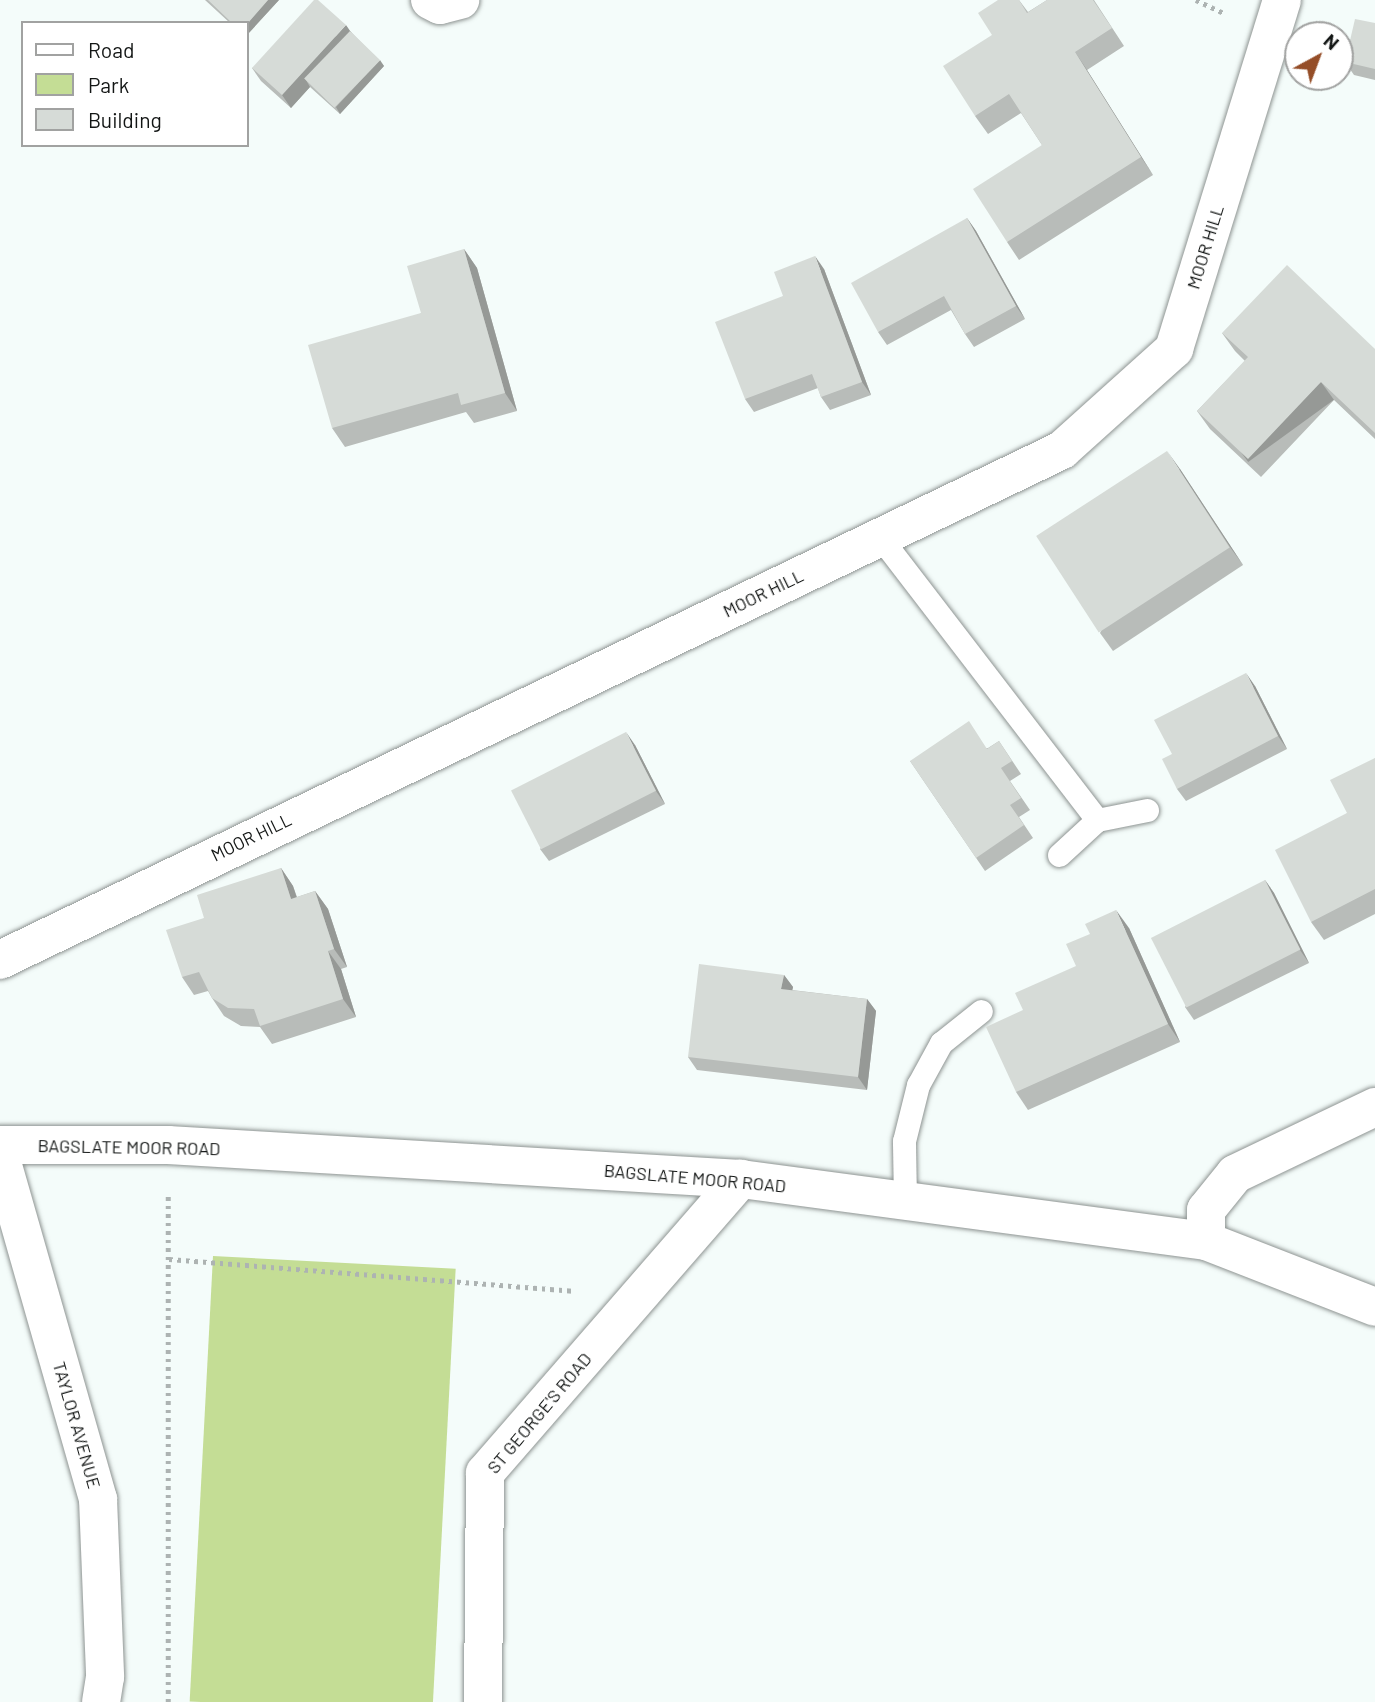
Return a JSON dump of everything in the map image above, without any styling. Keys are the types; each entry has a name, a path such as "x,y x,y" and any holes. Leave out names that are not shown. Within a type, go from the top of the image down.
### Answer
{"street":[{"path":"430,0 440,5 460,0"},
{"name":"MOOR HILL","path":"0,960 1062,450 1174,349 1282,0"},
{"path":"1206,1241 1206,1210 1235,1174 1375,1107"},
{"name":"BAGSLATE MOOR ROAD","path":"0,1145 168,1145 741,1179 1206,1241 1375,1307"},
{"name":"TAYLOR AVENUE","path":"0,1155 98,1499 104,1677 100,1702"},
{"name":"ST GEORGE'S ROAD","path":"483,1702 485,1473 741,1179"}],"lane":[{"path":"880,537 1097,820"},
{"path":"1059,855 1097,820 1147,810"},
{"path":"905,1201 904,1140 918,1085 941,1043 981,1011"}],"path":[{"path":"168,1145 168,1702"},
{"path":"169,1259 575,1291 587,1286"}],"green space":[{"path":"213,1256 456,1269 433,1702 190,1701"}],"building":[{"path":"208,0 268,0 248,23 230,21"},
{"path":"314,0 318,0 346,25 282,95 252,68"},
{"path":"998,0 1019,0 1027,13 1047,0 1093,0 1112,28 1075,52 1141,157 1007,242 973,189 1042,145 1009,94 975,116 943,66 992,35 978,13"},
{"path":"1355,19 1375,23 1375,69 1354,64"},
{"path":"350,31 380,60 334,108 304,78"},
{"path":"967,218 1016,306 965,334 944,296 878,332 851,283"},
{"path":"464,249 505,393 461,405 458,393 332,428 308,345 421,313 407,266"},
{"path":"815,256 862,382 821,397 812,374 745,399 715,322 783,296 774,272"},
{"path":"1287,265 1375,349 1375,433 1321,382 1248,459 1197,411 1248,357 1222,333"},
{"path":"1167,451 1230,547 1099,632 1036,536"},
{"path":"1246,673 1278,736 1177,789 1162,759 1172,754 1154,720"},
{"path":"969,721 987,749 999,741 1012,761 1001,768 1021,798 1010,805 1024,825 976,858 910,761"},
{"path":"626,732 656,791 541,849 511,791"},
{"path":"1375,758 1375,889 1311,922 1275,850 1347,813 1330,780"},
{"path":"281,868 291,899 315,891 334,949 328,951 343,999 260,1026 254,1009 228,1008 212,998 199,972 182,977 166,930 204,918 197,895"},
{"path":"1265,880 1300,949 1186,1008 1151,938"},
{"path":"1116,910 1168,1024 1016,1092 986,1027 1023,1010 1015,993 1076,966 1066,944 1090,934 1085,924"},
{"path":"699,964 784,975 781,989 867,999 858,1077 688,1057"}]}
